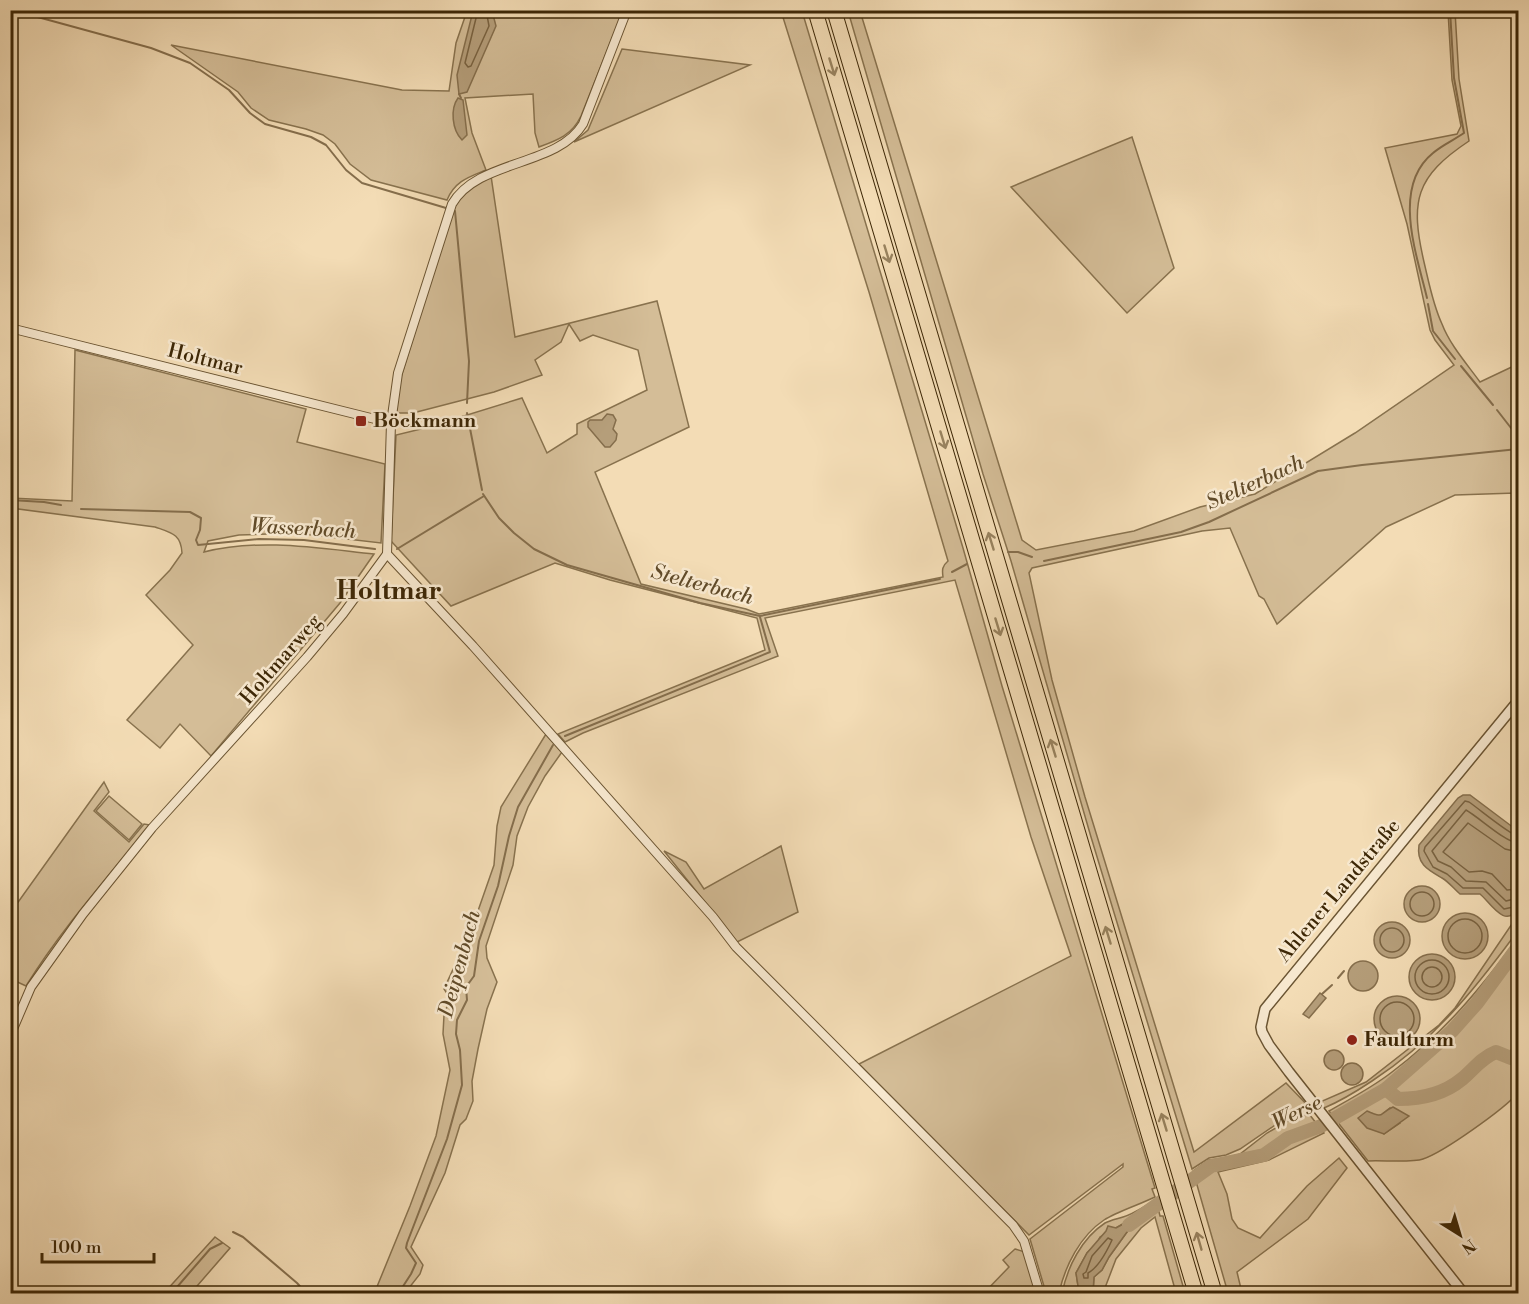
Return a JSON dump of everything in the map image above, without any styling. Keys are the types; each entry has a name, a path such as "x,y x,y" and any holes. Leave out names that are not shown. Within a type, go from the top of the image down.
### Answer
{"highway":[{"path":"815,10 1196,1293"},
{"path":"834,10 1215,1293"}],"street":[{"path":"627,10 578,132 562,144 471,183 458,194 452,204 398,373 391,423 387,554 489,664 713,917 736,947 1012,1225 1024,1240 1040,1293"},
{"name":"Holtmar","path":"10,328 391,423"},
{"name":"Holtmarweg","path":"10,1036 31,987 83,914 152,828 307,657 343,614 387,554"},
{"name":"Ahlener Landstraße","path":"1464,1293 1269,1045 1261,1027 1265,1009 1518,701"}],"shaded area":[{"path":"467,11 623,11 581,116 569,132 558,139 539,147 535,133 533,94 465,98 472,133 486,170 458,184 447,200 371,180 350,164 335,144 323,135 269,120 251,108 238,92 171,45 402,90 449,91 456,43"},
{"path":"781,11 802,11 963,548 1002,686 1155,1188 1152,1189 1155,1197 1109,1217 1088,1234 1075,1252 1065,1272 1059,1293 1046,1293 1030,1239 1123,1167 1123,1164 1029,1235 859,1064 1071,956 1031,837 955,580 765,618 778,656 565,742 558,734 765,650 757,618 610,580 555,563 451,606 391,541 396,435 522,398 547,453 577,434 577,424 647,390 638,350 593,335 580,341 569,324 561,342 535,360 542,375 494,392 413,413 396,413 401,377 454,205 469,187 491,176 515,337 657,301 689,427 595,472 641,584 759,614 943,577 943,568 948,561 869,292"},
{"path":"848,11 860,11 1022,540 1036,550 1134,531 1200,507 1255,494 1355,433 1454,365 1430,330 1407,224 1385,148 1457,134 1461,126 1452,80 1448,11 1455,11 1459,79 1469,141 1451,154 1427,179 1418,206 1420,241 1432,294 1445,332 1480,382 1518,364 1518,494 1455,495 1386,527 1277,624 1264,599 1259,596 1230,528 1202,531 1032,568 1029,573 1052,680 1085,797 1194,1152 1286,1083 1312,1110 1284,1119 1240,1149 1226,1155 1209,1158 1192,1169 983,474"},
{"path":"622,49 750,65 574,142 588,130"},
{"path":"1132,137 1174,268 1127,313 1011,187"},
{"path":"75,350 306,409 297,442 385,464 381,543 295,533 239,535 208,541 204,552 268,545 374,554 340,603 211,756 180,724 160,748 127,720 193,645 146,595 170,570 182,553 178,538 155,527 11,508 11,498 72,501"},
{"path":"546,734 562,752 545,776 528,807 517,836 513,865 486,946 487,958 497,982 487,1009 478,1049 472,1081 473,1101 466,1119 460,1125 445,1173 411,1247 423,1265 420,1274 405,1293 374,1294 436,1136 450,1070 443,1034 444,1015 450,998 444,989 472,928 494,865 501,807"},
{"path":"104,782 109,792 94,811 129,842 144,824 150,825 70,923 26,986 11,979 11,912"},
{"path":"109,796 142,824 129,840 96,811"},
{"path":"781,846 798,912 737,942 664,851 686,862 704,889"},
{"path":"1518,915 1518,930 1514,936 1483,977 1450,1015 1432,1033 1394,1066 1349,1096 1324,1108 1320,1102 1366,1082 1439,1025 1455,1008"},
{"path":"1518,938 1518,1093 1473,1129 1433,1155 1412,1161 1368,1161 1329,1111 1361,1093 1411,1057 1445,1026","holes":["1390,1108 1400,1123 1384,1134 1371,1113 1381,1116"]},
{"path":"1309,1114 1324,1133 1269,1160 1218,1172 1227,1194 1232,1219 1238,1228 1260,1238 1307,1186 1339,1158 1347,1168 1308,1219 1237,1272 1242,1293 1228,1293 1193,1171 1209,1160 1240,1154 1267,1133 1286,1122"},
{"path":"1156,1200 1160,1216 1163,1216 1185,1293 1176,1293 1155,1217 1141,1228 1116,1259 1103,1293 1093,1293 1094,1277 1102,1270 1127,1232 1141,1219 1138,1215 1100,1237 1087,1253 1076,1273 1078,1286 1075,1293 1062,1294 1077,1254 1097,1229 1105,1223 1131,1214"},
{"path":"215,1237 230,1248 191,1293 164,1293"},
{"path":"1015,1249 1025,1252 1038,1293 983,1294 1009,1267 1003,1260"}],"water":[{"path":"473,11 492,11 496,26 467,92 459,94 457,75"},
{"path":"458,98 463,100 467,135 462,140 456,131 453,119"},
{"path":"607,414 613,415 616,420 613,429 617,434 616,440 610,447 605,447 588,427 590,420 602,420"},
{"path":"1463,795 1470,795 1518,831 1518,907 1513,914 1508,916 1503,916 1480,894 1460,894 1445,880 1424,866 1419,857 1419,845"},
{"path":"1422,886 1435,891 1440,904 1435,917 1422,922 1409,917 1404,904 1409,891"},
{"path":"1465,913 1481,920 1488,936 1481,952 1465,959 1449,952 1442,936 1449,920"},
{"path":"1392,922 1405,927 1410,940 1405,953 1392,958 1379,953 1374,940 1379,927"},
{"path":"1432,954 1448,961 1455,977 1448,993 1432,1000 1416,993 1409,977 1416,961"},
{"path":"1363,961 1374,965 1378,976 1374,987 1363,991 1352,987 1348,976 1352,965"},
{"path":"1320,993 1326,998 1309,1018 1303,1014"},
{"path":"1397,996 1413,1003 1420,1019 1413,1035 1397,1042 1381,1035 1374,1019 1381,1003"},
{"path":"1330,1050 1338,1050 1344,1056 1344,1064 1338,1070 1330,1070 1324,1064 1324,1056"},
{"path":"1352,1063 1362,1070 1363,1074 1356,1084 1352,1085 1342,1078 1341,1074 1348,1064"},
{"path":"1393,1107 1409,1116 1384,1134 1367,1128 1358,1118 1367,1111 1381,1115"},
{"path":"1142,1214 1141,1219 1127,1232 1102,1270 1094,1277 1093,1293 1075,1293 1078,1286 1076,1273 1087,1253 1108,1226 1116,1228"}],"waterway":[{"name":"Stelterbach","path":"12,10 151,48 190,63 229,90 250,113 265,124 311,137 326,145 346,170 362,183 446,208"},
{"path":"1427,298 1413,242 1410,202 1413,184 1420,167 1433,153 1464,133 1454,78 1450,10"},
{"path":"459,94 461,98"},
{"name":"Stelterbach","path":"455,211 469,361 467,403"},
{"path":"1428,304 1433,331 1455,359"},
{"path":"1461,366 1493,405"},
{"path":"1497,410 1518,437"},
{"name":"Stelterbach","path":"467,413 482,490"},
{"name":"Stelterbach","path":"1044,561 1181,532 1209,522 1318,471 1518,449"},
{"name":"Stelterbach","path":"483,494 499,518 514,533 534,549 567,565 700,603 760,616 940,579"},
{"path":"397,549 484,496"},
{"name":"Wasserbach","path":"10,500 61,505"},
{"name":"Wasserbach","path":"81,509 190,512 201,518 196,540 198,545 259,539 304,540 375,549"},
{"name":"Stelterbach","path":"1008,552 1018,552 1032,557"},
{"name":"Stelterbach","path":"952,572 967,564"},
{"name":"Deipenbach","path":"565,736 770,652 760,617"},
{"name":"Deipenbach","path":"398,1294 416,1263 406,1248 407,1243 447,1139 462,1085 460,1050 456,1034 457,1020 467,1000 466,987 474,976 479,941 498,886 518,807 553,745"},
{"name":"Werse","path":"1129,1225 1211,1166 1264,1155 1288,1138 1321,1126 1386,1089 1452,1031 1477,1003 1518,947"},
{"path":"1338,978 1344,971"},
{"path":"1322,994 1332,985"},
{"path":"1386,1089 1398,1099 1432,1095 1455,1084 1491,1054 1496,1052 1511,1058 1518,1052"},
{"name":"Deipenbach","path":"233,1232 243,1237 307,1294"},
{"name":"Deipenbach","path":"171,1294 210,1249 222,1243"}],"place":[{"name":"Böckmann","path":"361,421"},
{"name":"Faulturm","path":"1352,1040"}],"district":[{"name":"Holtmar","path":"389,591"}]}
